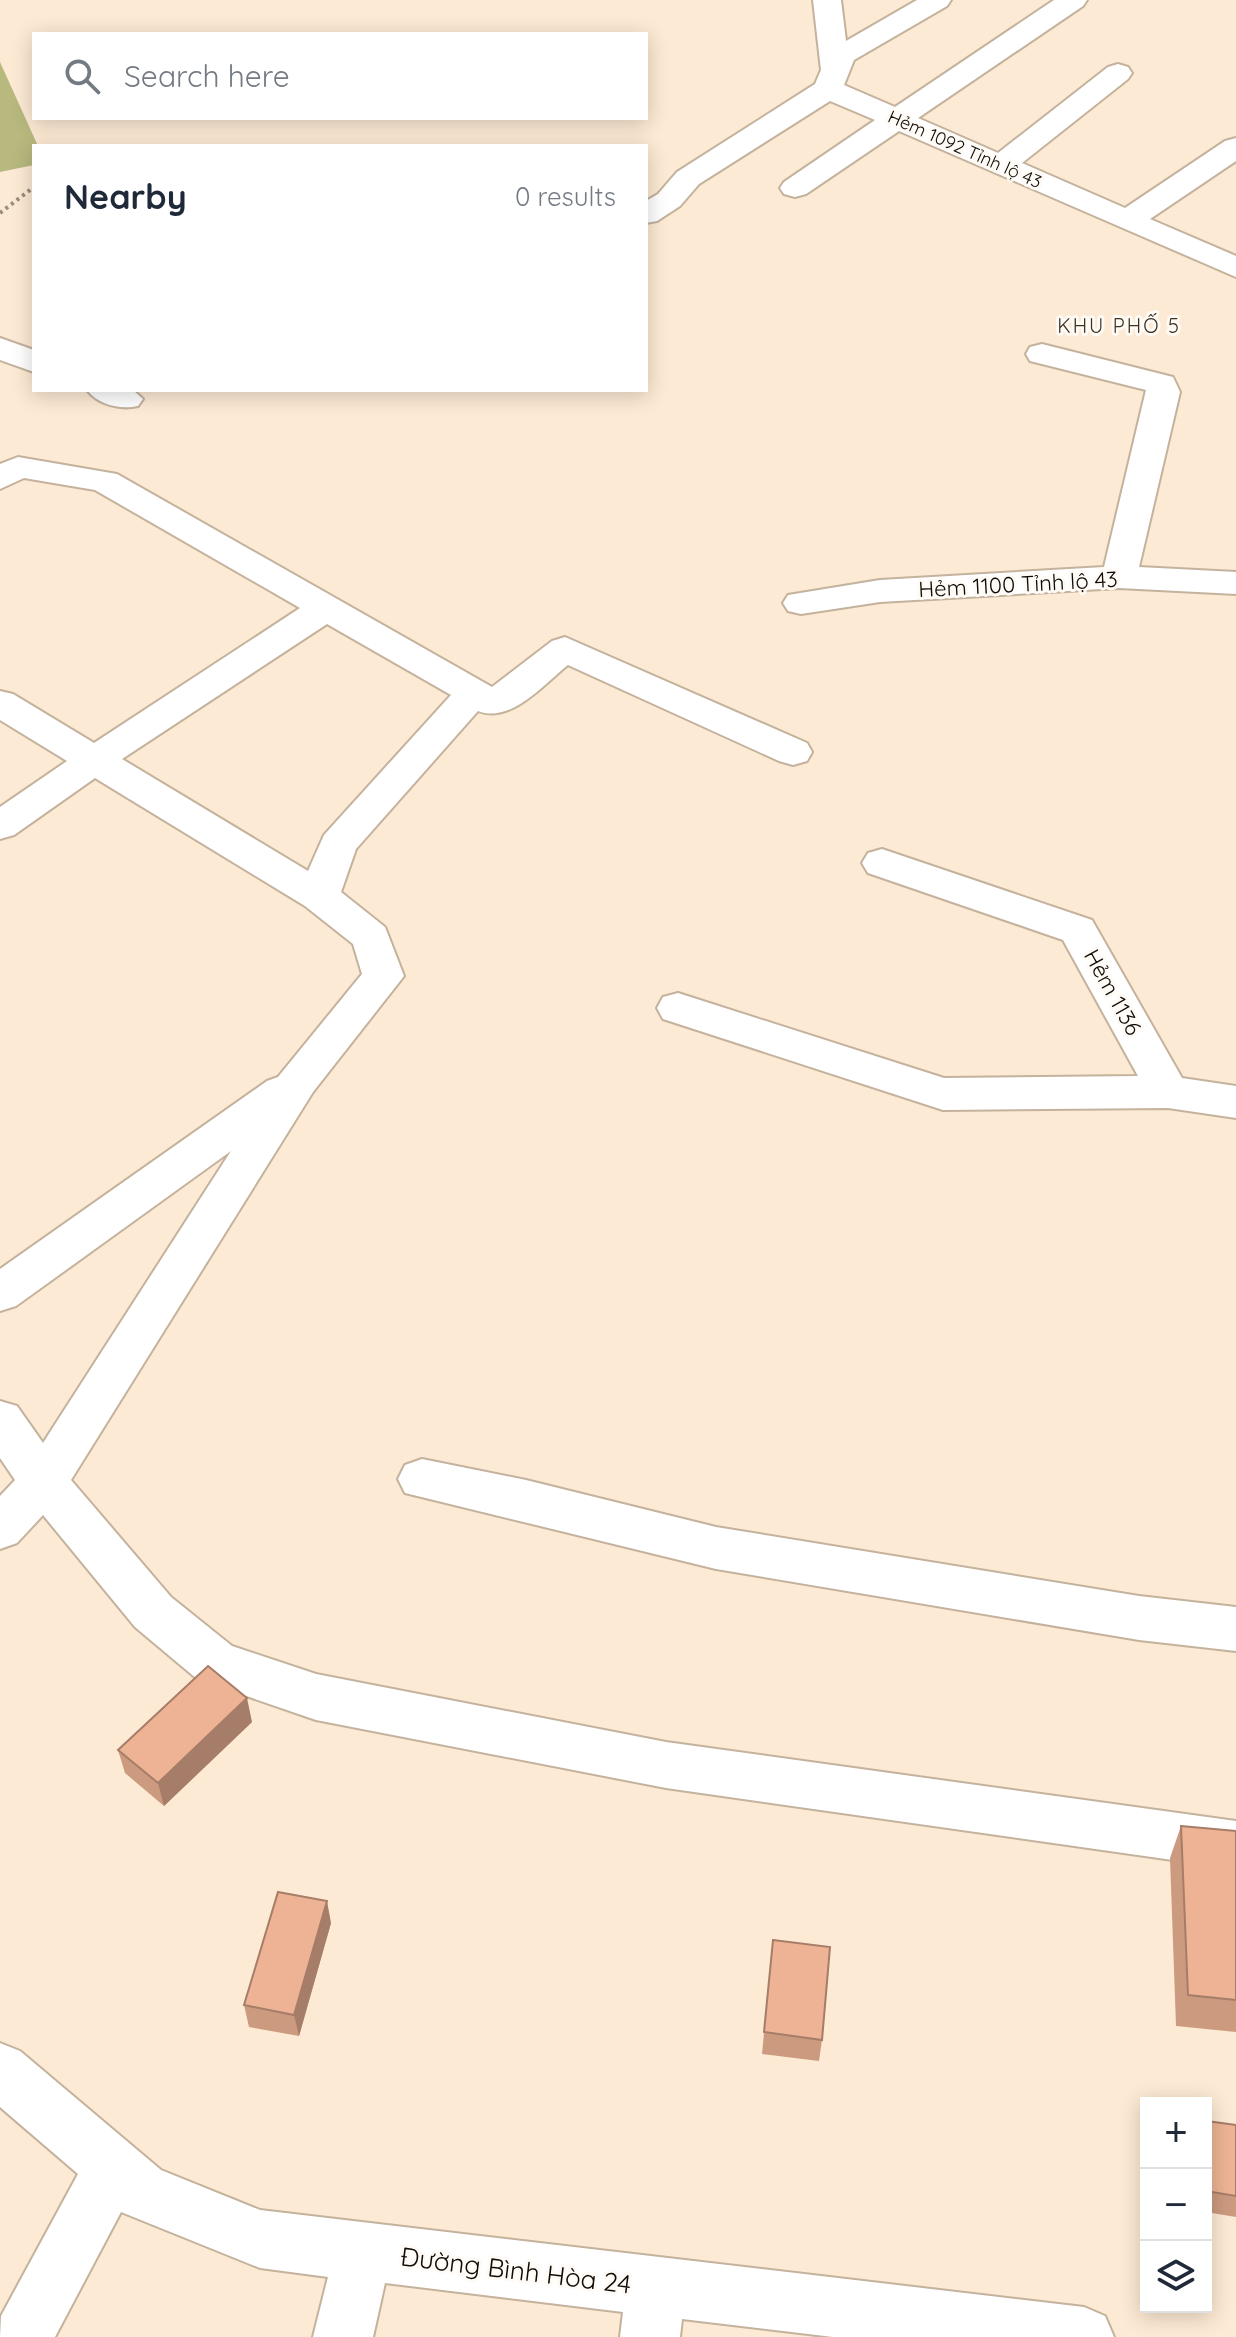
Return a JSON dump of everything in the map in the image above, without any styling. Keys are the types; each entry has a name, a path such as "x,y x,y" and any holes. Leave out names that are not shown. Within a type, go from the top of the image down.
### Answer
{"street":[{"path":"827,0 832,80"},
{"path":"648,213 669,200 688,178 832,80 842,55 937,0"},
{"path":"795,188 1073,0"},
{"path":"1001,165 1118,73"},
{"name":"Hẻm 1092 Tỉnh lộ 43","path":"832,80 899,120 1236,268"},
{"path":"1127,221 1236,147"},
{"path":"0,348 32,361"},
{"path":"1042,354 1161,384 1163,392 1119,577"},
{"path":"0,479 18,467 105,481 494,704 565,649 793,752"},
{"name":"Hẻm 1100 Tỉnh lộ 43","path":"801,603 880,591 1119,577 1236,583"},
{"path":"0,826 94,760 324,609"},
{"path":"319,896 338,844 473,694"},
{"path":"0,703 319,896 371,937 383,976 298,1081 44,1482 0,1528"},
{"name":"Hẻm 1136","path":"882,863 1078,930 1168,1092"},
{"path":"678,1008 943,1094 1168,1092 1236,1102"},
{"path":"0,1293 298,1081"},
{"path":"0,1420 44,1482 153,1612 215,1663 316,1697 666,1765 1236,1845"},
{"path":"422,1479 526,1500 716,1548 1125,1615 1236,1629"},
{"name":"Đường Bình Hòa 24","path":"0,2070 141,2191 260,2239 363,2252 653,2312 1084,2337"},
{"path":"22,2337 113,2167"},
{"path":"343,2337 363,2252"}],"path":[{"path":"0,213 32,189"}],"shaded area":[{"path":"0,62 37,144 32,144 32,165 0,172"}],"building":[{"path":"208,1666 247,1698 158,1783 118,1750"},
{"path":"1181,1826 1236,1831 1236,2000 1188,1995"},
{"path":"278,1892 327,1901 294,2015 244,2005"},
{"path":"773,1940 830,1947 822,2040 764,2032"},
{"path":"1212,2122 1236,2125 1236,2196 1212,2192"}],"district":[{"name":"KHU PHỐ 5","path":"1119,325"}]}
